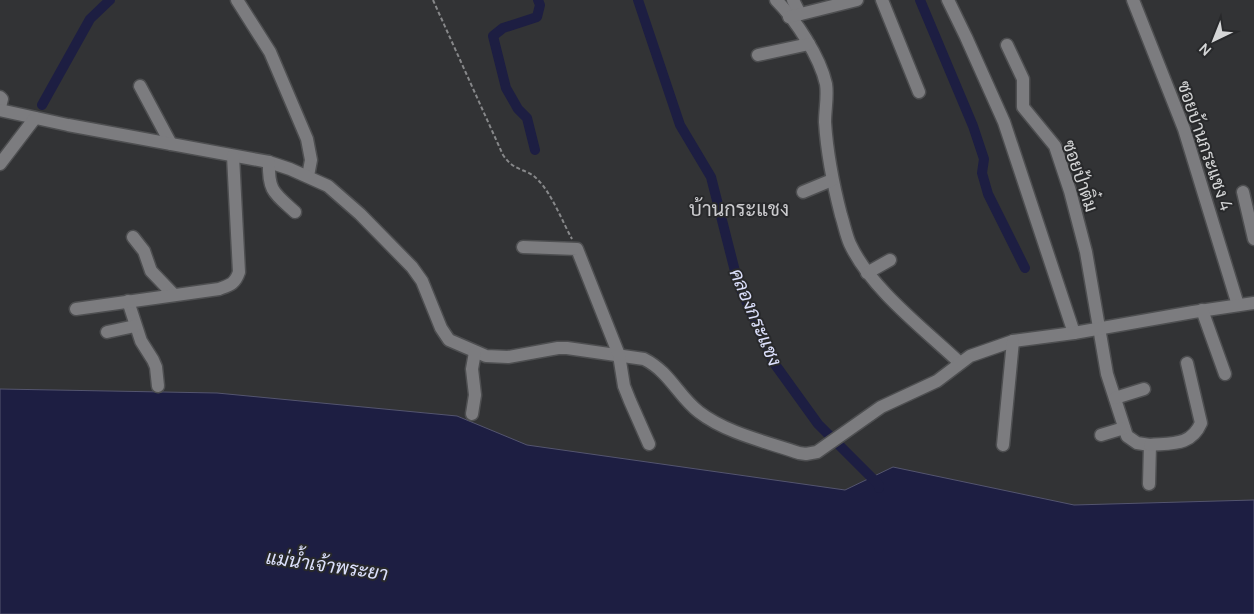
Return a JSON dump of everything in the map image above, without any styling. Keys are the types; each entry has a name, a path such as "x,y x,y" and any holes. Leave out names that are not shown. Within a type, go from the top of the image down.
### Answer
{"street":[{"path":"237,0 270,52 307,139 311,160 308,176"},
{"path":"776,0 795,16"},
{"path":"793,0 795,16 820,66 826,86 825,119 832,180 849,242 867,273 960,362"},
{"path":"795,16 857,0"},
{"path":"882,0 919,92"},
{"path":"948,0 1004,122 1074,333"},
{"name":"ซอยบ้านกระแชง 4","path":"1133,0 1184,129 1238,305"},
{"path":"758,55 809,44"},
{"name":"ซอยป้าติ๋ม","path":"1008,45 1023,80 1023,107 1055,146 1070,191 1086,252 1107,374 1124,428"},
{"path":"140,86 171,144"},
{"path":"0,97 2,100 0,109 14,114 269,162 308,176 328,186 340,196 412,268 422,281 440,328 449,340 491,357 508,357 567,348 644,359 656,365 693,407 706,417 724,426 799,453 817,452 881,407 937,381 970,356 1013,341 1074,333 1202,310 1254,303"},
{"path":"0,164 33,118"},
{"path":"76,309 219,289 232,285 237,280 239,272 233,156"},
{"path":"269,162 268,180 272,189 295,212"},
{"path":"803,192 832,180"},
{"path":"1244,192 1254,239"},
{"path":"133,237 144,250 151,271 174,295"},
{"path":"523,247 578,250 619,355 624,386 633,411 649,444"},
{"path":"867,273 890,260"},
{"path":"128,301 141,341 156,367 158,386"},
{"path":"1202,310 1225,374"},
{"path":"107,332 135,326"},
{"path":"1003,445 1013,341"},
{"path":"472,414 475,395 472,369 475,352"},
{"path":"1101,436 1124,428 1127,436 1132,441 1150,445 1182,442 1198,431 1201,423 1187,363"},
{"path":"1115,398 1144,388"},
{"path":"1149,484 1150,445"}],"path":[{"path":"433,0 503,156 511,166 529,172 540,181 578,250"}],"water":[{"name":"แม่น้ำเจ้าพระยา","path":"0,389 217,393 457,416 527,445 845,490 893,467 1074,505 1254,500 1254,614 0,614"}],"waterway":[{"path":"42,105 90,19 110,0"},
{"path":"535,150 527,118 518,109 506,88 493,36 503,28 537,17 540,5 538,0"},
{"name":"คลองกระแชง","path":"638,0 680,125 711,177 738,283 774,363 818,424 879,485 879,488"},
{"path":"920,0 973,126 984,159 982,173 988,194 1025,268"}],"district":[{"name":"บ้านกระแชง","path":"739,209"}]}
